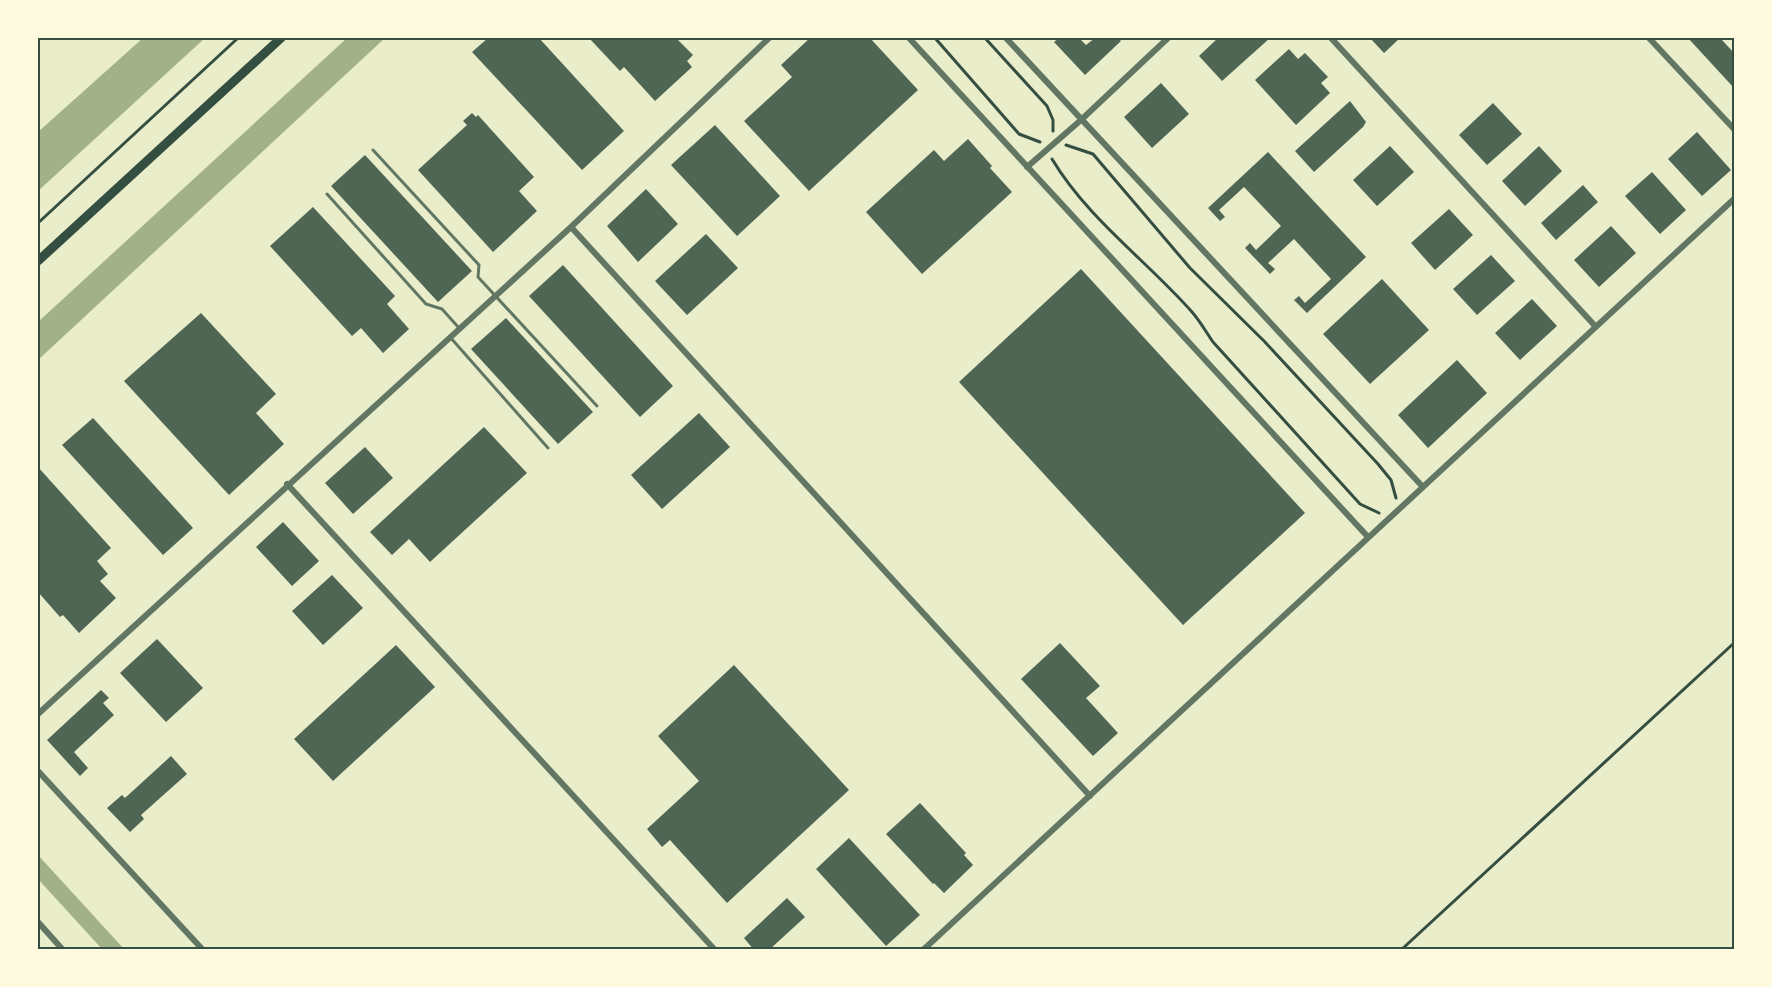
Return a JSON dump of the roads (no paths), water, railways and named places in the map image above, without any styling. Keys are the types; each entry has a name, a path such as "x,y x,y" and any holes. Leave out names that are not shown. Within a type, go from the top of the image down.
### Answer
{"main road":[{"path":"38,261 281,38"}],"street":[{"path":"38,714 571,227 769,38"},
{"path":"909,38 1368,537"},
{"path":"1006,38 1422,486"},
{"path":"1027,167 1168,38"},
{"path":"1331,38 1596,327"},
{"path":"1649,38 1734,129"},
{"path":"923,950 1734,199"},
{"path":"571,227 1090,796"},
{"path":"288,484 715,950"},
{"path":"38,771 203,950"},
{"path":"38,922 63,950"}],"lane":[{"path":"373,150 479,265 478,277 597,406"},
{"path":"327,194 426,304 442,309 459,328"},
{"path":"450,337 548,448"}]}
